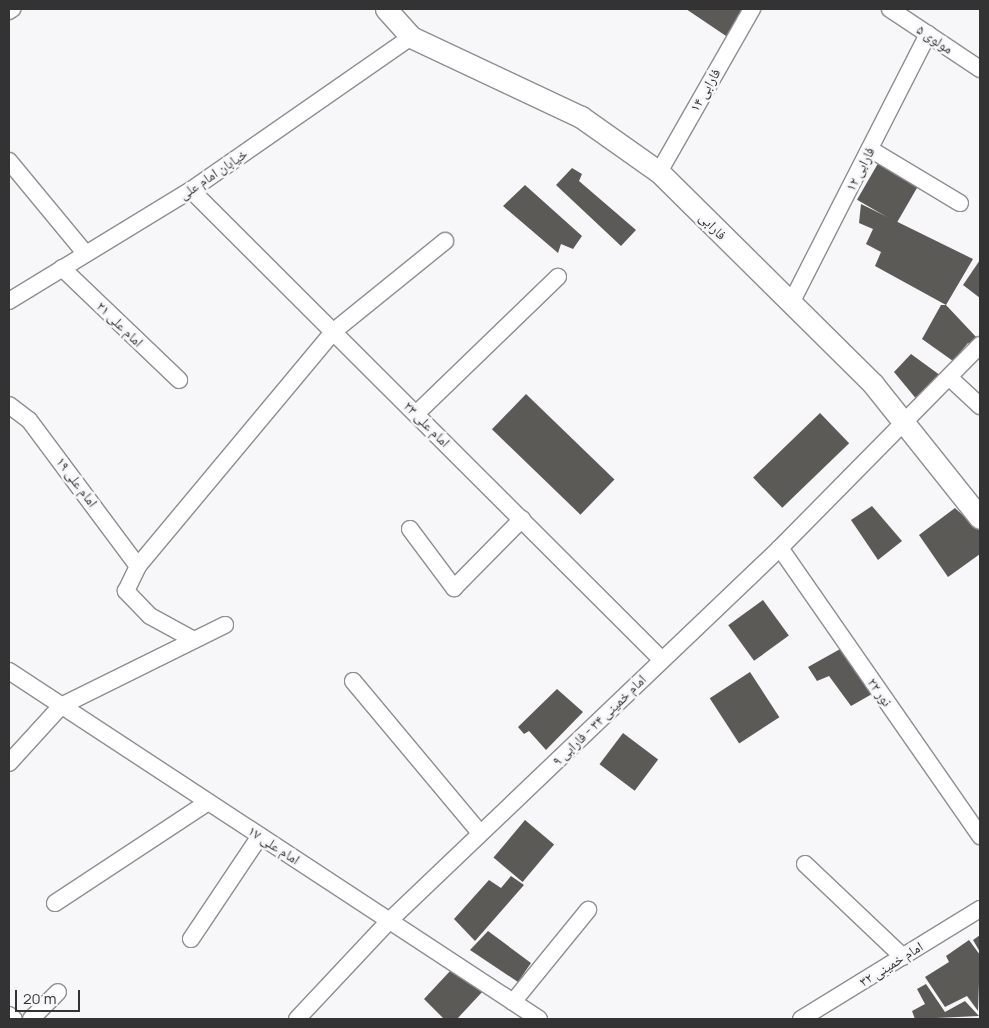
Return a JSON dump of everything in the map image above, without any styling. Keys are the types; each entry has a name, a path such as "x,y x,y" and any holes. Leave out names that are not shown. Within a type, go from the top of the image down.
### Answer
{"street":[{"name":"فارابی","path":"386,9 411,37 581,118 659,172 872,384 980,518"},
{"name":"فارابی ۱۴","path":"659,172 752,9"},
{"name":"مولوی ۵","path":"890,9 980,69"},
{"name":"فارابی ۱۲","path":"791,303 928,34"},
{"name":"خیابان امام علی","path":"11,296 62,268 85,252 191,190 411,37"},
{"path":"870,149 960,203"},
{"path":"9,161 85,252"},
{"name":"امام علی ۲۳","path":"191,190 417,413 662,660"},
{"path":"194,640 150,616 126,591 138,566 334,331 445,241"},
{"name":"امام علی ۲۱","path":"62,268 179,380"},
{"path":"417,413 558,278"},
{"name":"امام خمینی ۳۴ - فارابی ۹","path":"297,1019 389,921 906,426 980,345"},
{"path":"950,378 980,406"},
{"name":"امام علی ۱۹","path":"9,405 29,420 138,566"},
{"path":"410,529 454,588 522,519"},
{"name":"نور ۲۲","path":"780,548 980,836"},
{"path":"9,763 61,706 225,625"},
{"name":"امام علی ۱۷","path":"9,671 539,1019"},
{"path":"353,681 480,833"},
{"path":"55,903 208,802"},
{"path":"190,939 260,836"},
{"path":"805,864 903,957"},
{"name":"امام خمینی ۳۲","path":"801,1019 980,909"},
{"path":"514,1002 588,910"},
{"path":"32,1019 58,992"},
{"path":"9,1015 14,1019"}],"building":[{"path":"686,9 752,9 732,40"},
{"path":"880,160 920,183 897,223 857,200"},
{"path":"572,168 582,174 579,181 636,230 621,246 556,185"},
{"path":"525,185 582,236 573,249 561,244 558,253 503,206"},
{"path":"861,204 973,259 946,305 875,266 881,252 866,244 873,229 859,223"},
{"path":"980,260 980,298 963,285"},
{"path":"941,305 946,305 978,339 978,349 968,343 953,361 922,339"},
{"path":"911,354 948,381 918,401 894,372"},
{"path":"526,394 614,479 580,515 492,429"},
{"path":"820,413 849,443 782,508 753,478"},
{"path":"872,506 902,541 878,560 851,520"},
{"path":"955,508 980,531 980,554 948,577 919,535"},
{"path":"763,600 789,636 754,661 728,625"},
{"path":"842,648 872,694 851,706 829,676 817,681 808,667"},
{"path":"750,672 779,717 739,743 710,698"},
{"path":"557,689 583,712 546,750 529,731 524,734 518,727"},
{"path":"623,733 658,759 635,791 600,764"},
{"path":"525,820 554,844 523,882 494,858"},
{"path":"511,876 524,885 475,941 454,919 489,880 501,888"},
{"path":"488,931 531,963 518,982 470,950"},
{"path":"980,935 980,952 973,940"},
{"path":"969,940 980,955 978,1011 967,996 945,1007 925,977 949,962 946,956"},
{"path":"451,970 484,990 457,1019 444,1019 424,999"},
{"path":"926,984 945,1012 965,1001 979,1016 915,1019 912,1011 925,1004 917,989"}]}
